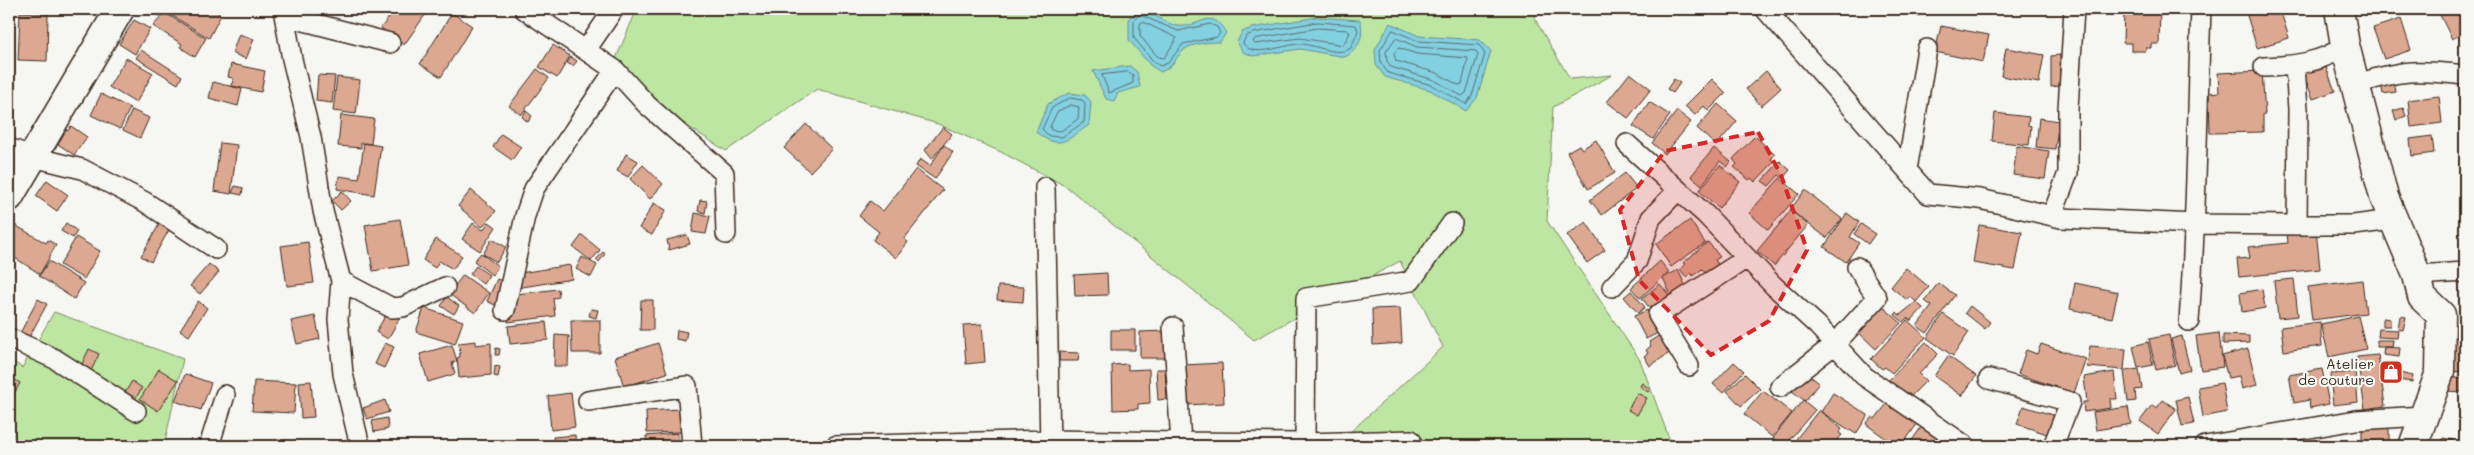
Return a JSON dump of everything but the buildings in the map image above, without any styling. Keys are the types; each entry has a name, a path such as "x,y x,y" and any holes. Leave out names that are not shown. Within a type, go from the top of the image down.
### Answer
{"street":[{"path":"9,197 21,152 120,9"},
{"path":"524,9 615,70 647,105 724,172 726,234"},
{"path":"586,50 614,9"},
{"path":"1765,9 1928,194 1980,199 2052,216 2196,224 2354,225 2392,220"},
{"path":"2052,216 2068,173 2068,109 2074,9"},
{"path":"2189,321 2196,224 2197,96 2201,9"},
{"path":"2339,9 2345,44 2384,197 2392,220 2417,275 2422,296 2442,315 2440,372 2413,446"},
{"path":"360,446 343,374 338,319 341,280 323,211 284,12 390,43"},
{"path":"2264,67 2295,66 2335,53 2345,44"},
{"path":"1907,170 1927,48"},
{"path":"2295,66 2298,109 2297,225"},
{"path":"505,310 525,216 534,189 615,70"},
{"path":"2355,85 2403,71 2424,70 2465,75"},
{"path":"1627,144 1678,190 1835,344 1864,376 1966,446"},
{"path":"21,152 82,169 144,202 216,250"},
{"path":"1045,187 1050,443"},
{"path":"1612,287 1637,261 1652,218 1678,190"},
{"path":"1306,443 1306,298 1411,281 1452,224"},
{"path":"1688,366 1658,315 1747,258"},
{"path":"1780,387 1835,344 1877,298 1857,267"},
{"path":"2417,275 2465,272"},
{"path":"341,280 392,308 403,308 445,287"},
{"path":"1174,327 1181,442"},
{"path":"9,338 54,359 136,412"},
{"path":"1989,379 2070,402 2053,446"},
{"path":"588,401 688,386 692,446"},
{"path":"209,446 225,395"},
{"path":"2206,446 2356,420 2424,416"},
{"path":"835,446 1181,442 1306,443 1411,440 1411,446"}],"highlighted area":[{"path":"1758,132 1781,175 1807,250 1769,321 1711,355 1639,280 1620,210 1665,151"}],"green space":[{"path":"637,9 961,9 975,14 984,9 1534,9 1536,21 1570,79 1612,75 1553,107 1547,221 1640,360 1672,446 1335,446 1443,347 1400,261 1254,340 1067,187 1001,152 938,124 817,89 726,151 609,75"},
{"path":"54,312 183,359 164,446 9,446 9,358 22,368"}],"water":[{"path":"1138,11 1150,13 1178,26 1210,19 1220,25 1226,33 1220,42 1201,43 1187,48 1169,67 1161,72 1151,66 1129,40 1129,18"},
{"path":"1317,17 1360,20 1362,31 1360,42 1345,57 1300,49 1253,56 1243,52 1237,42 1242,32 1252,28"},
{"path":"1390,23 1419,36 1480,40 1491,51 1477,98 1466,111 1430,90 1385,77 1376,65 1375,50"},
{"path":"1130,66 1137,72 1140,87 1118,93 1114,101 1106,99 1093,71"},
{"path":"1069,93 1085,95 1091,102 1089,125 1063,141 1057,142 1044,138 1036,132 1048,104"}],"place":[{"name":"Atelier de couture","path":"2391,372"}]}
